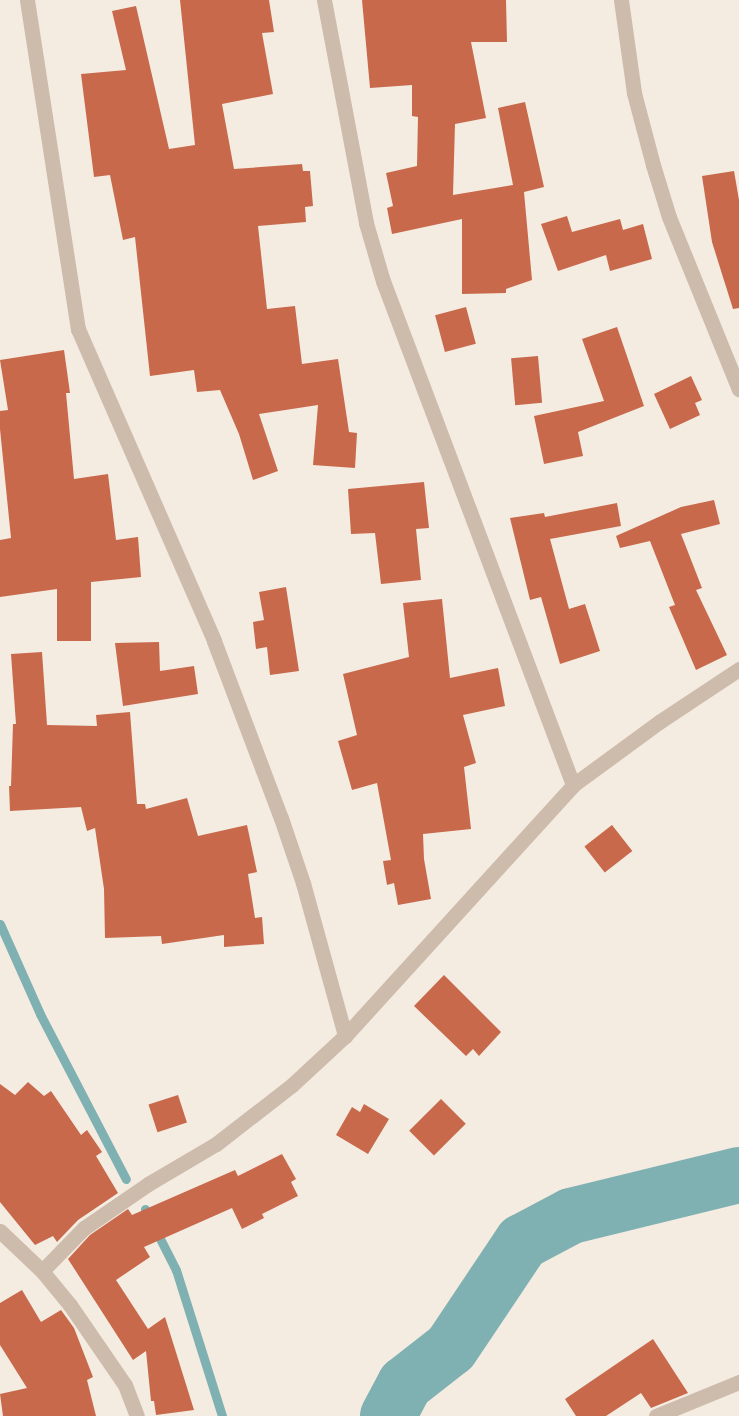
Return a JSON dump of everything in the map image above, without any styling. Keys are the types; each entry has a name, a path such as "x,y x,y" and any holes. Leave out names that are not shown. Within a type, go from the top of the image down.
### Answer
{"street":[{"path":"27,0 78,328 214,641 281,818 303,883 345,1036"},
{"path":"324,0 366,223 382,281 573,785"},
{"path":"621,0 634,93 659,186 669,217 739,389"},
{"path":"42,1271 84,1228 148,1184 216,1144 292,1085 345,1036 573,785 659,722 739,669"},
{"path":"0,1231 42,1271 103,1352 125,1385 137,1416"},
{"path":"656,1416 739,1382"}],"building":[{"path":"180,0 269,0 274,32 262,33 273,94 222,104 234,169 302,164 303,171 310,171 313,206 305,207 306,222 258,226 267,309 295,306 302,364 338,359 349,432 357,433 355,468 313,465 318,405 259,414 278,471 253,480 239,434 220,390 197,392 194,370 150,376 135,237 123,240 110,175 94,177 81,74 126,70 112,11 136,6 169,149 195,145"},
{"path":"362,0 506,0 507,42 471,42 486,118 455,124 453,195 513,185 498,108 525,102 544,187 524,192 532,280 506,289 506,293 462,294 462,219 392,234 387,208 393,206 386,173 417,166 418,117 412,116 412,85 370,88"},
{"path":"734,171 739,200 739,308 733,309 712,242 702,176"},
{"path":"567,216 572,232 620,219 623,230 643,224 652,259 610,271 606,255 558,271 541,224"},
{"path":"466,307 476,344 445,352 435,315"},
{"path":"617,327 644,406 578,432 583,456 544,464 534,416 604,401 582,339"},
{"path":"64,350 70,393 66,393 74,479 108,474 116,540 138,537 141,577 91,582 91,641 57,641 57,589 0,597 0,540 11,538 0,429 0,411 8,410 0,360"},
{"path":"538,356 542,403 515,405 511,358"},
{"path":"691,376 702,400 695,403 700,415 670,429 654,394"},
{"path":"424,482 429,528 416,529 421,580 381,584 375,533 351,534 348,489"},
{"path":"714,500 720,524 681,534 702,588 696,590 727,655 696,670 669,607 675,605 650,541 620,548 616,536 681,507"},
{"path":"617,503 621,526 550,539 569,609 585,604 600,651 560,664 541,597 530,600 510,518 544,513 545,517"},
{"path":"286,587 299,671 270,675 267,647 256,649 253,622 264,620 259,592"},
{"path":"442,599 450,678 498,668 505,706 463,715 476,763 464,767 471,829 423,834 424,859 431,899 398,905 394,883 387,885 383,861 391,860 377,783 352,790 338,741 357,735 343,674 409,657 403,603"},
{"path":"159,642 160,671 194,666 198,694 123,706 115,643"},
{"path":"42,652 47,725 97,726 96,715 130,712 137,804 145,804 146,809 187,798 198,836 247,825 257,872 248,874 255,918 262,917 264,944 224,947 224,935 162,944 161,936 105,938 104,889 95,828 87,831 81,807 10,811 9,786 11,786 13,724 16,724 11,654"},
{"path":"612,825 632,851 605,873 584,847"},
{"path":"444,975 501,1032 479,1056 473,1049 466,1056 414,1006"},
{"path":"28,1082 44,1096 51,1091 81,1135 87,1130 102,1152 96,1156 118,1193 78,1220 57,1242 53,1236 35,1245 0,1202 0,1084 15,1095"},
{"path":"178,1095 187,1123 157,1132 149,1105"},
{"path":"441,1099 466,1124 434,1156 409,1131"},
{"path":"364,1104 389,1119 368,1154 336,1135 352,1107 360,1112"},
{"path":"282,1154 296,1179 291,1182 298,1196 262,1214 264,1218 242,1229 232,1208 144,1247 150,1257 116,1280 148,1329 165,1317 194,1410 156,1415 154,1401 151,1401 146,1351 133,1360 68,1259 90,1235 128,1209 132,1215 235,1170 238,1176"},
{"path":"22,1290 41,1322 61,1310 74,1328 93,1377 87,1380 96,1416 3,1416 0,1394 27,1388 0,1345 0,1303"},
{"path":"653,1339 688,1393 651,1408 641,1393 606,1416 576,1416 565,1399"}],"waterway":[{"path":"0,924 40,1014 126,1179"},
{"path":"388,1416 405,1384 451,1348 522,1242 571,1216 739,1175"},
{"path":"145,1209 176,1270 222,1416"}]}
